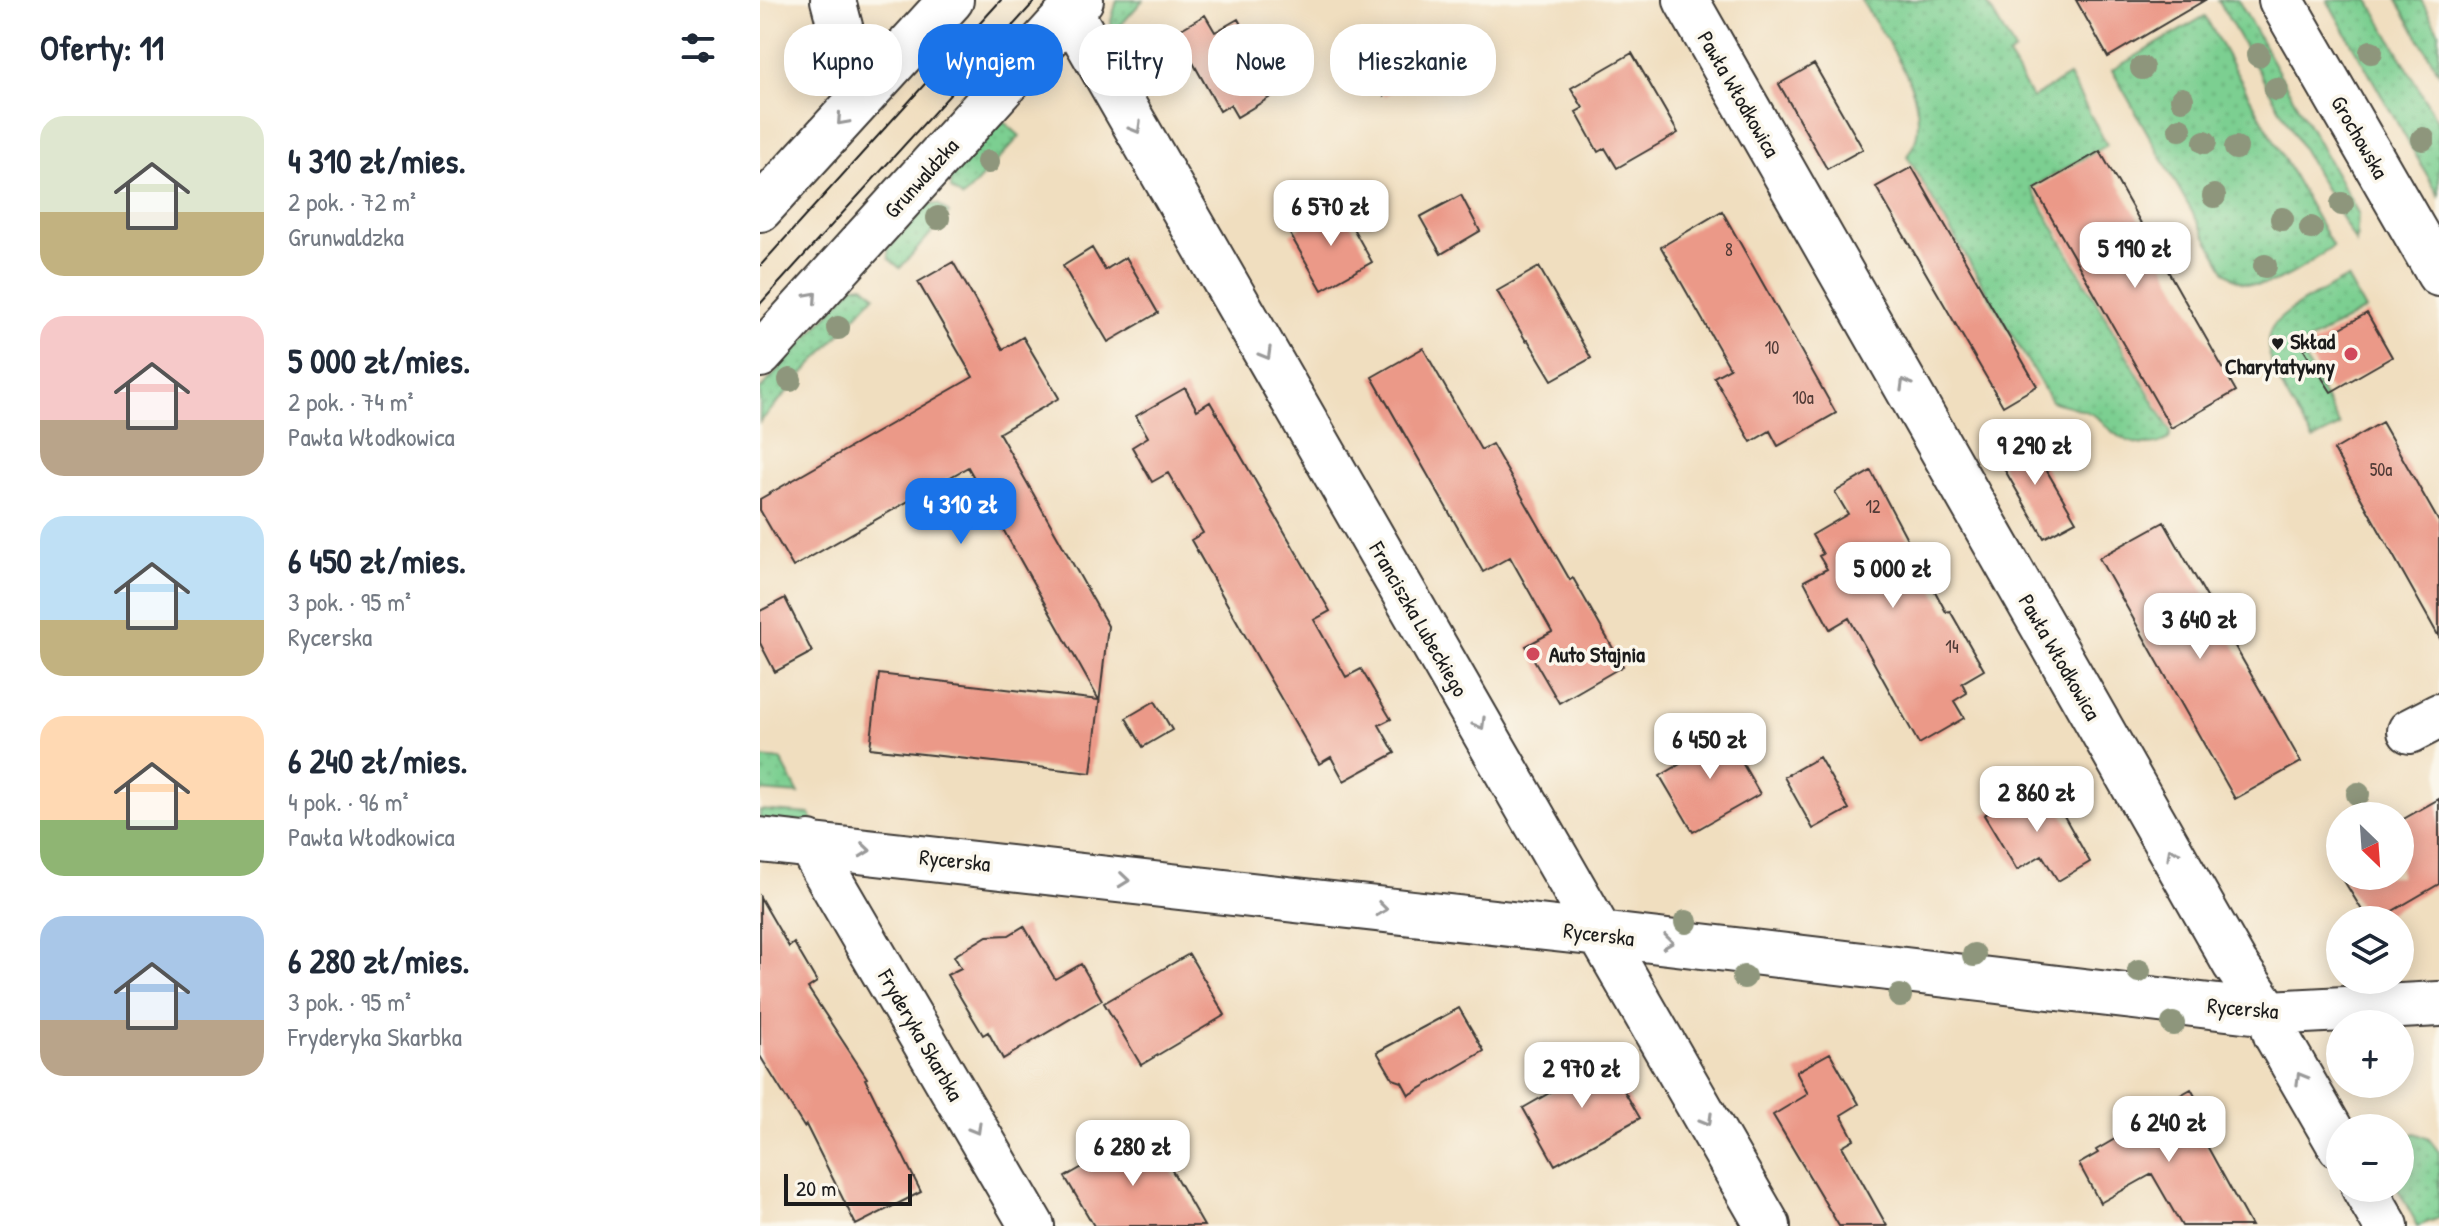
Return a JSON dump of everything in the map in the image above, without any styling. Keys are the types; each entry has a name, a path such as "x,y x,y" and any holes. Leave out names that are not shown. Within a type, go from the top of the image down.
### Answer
{"street":[{"path":"833,0 839,24"},
{"path":"902,54 951,0"},
{"name":"Pawła Włodkowica","path":"1686,0 2227,950 2269,1013 2276,1035 2326,1122"},
{"name":"Grochowska","path":"2281,0 2439,274"},
{"name":"Grunwaldzka","path":"760,355 1076,6"},
{"name":"Franciszka Lubeckiego","path":"1076,6 1768,1226"},
{"path":"760,209 863,96"},
{"name":"Rycerska","path":"760,840 2269,1013 2439,1004"},
{"name":"Fryderyka Skarbka","path":"809,844 1032,1226"},
{"path":"2372,1202 2386,1226"}],"green space":[{"path":"1117,0 1143,0 1122,24 1111,24"},
{"path":"1861,0 1985,0 2015,51 2008,56 2032,98 2069,76 2107,145 2031,188 2171,432 2169,439 2153,445 2137,444 2114,433 2093,415 2051,401 1907,156 1916,139 1916,102 1902,66"},
{"path":"2218,0 2238,0 2358,213 2356,243"},
{"path":"2327,0 2369,0 2439,124 2439,196"},
{"path":"2397,0 2421,0 2439,32 2439,73"},
{"path":"2205,16 2333,247 2294,272 2267,284 2253,285 2239,281 2226,272 2112,70"},
{"path":"1003,121 1020,136 963,198 951,189 951,178"},
{"path":"938,204 949,213 900,268 889,259 888,249 927,205"},
{"path":"2347,278 2365,310 2298,347 2340,426 2313,440 2280,384 2269,352 2268,338 2273,326 2288,312"},
{"path":"864,285 875,295 760,422 760,390 854,286"},
{"path":"760,758 781,760 799,794 760,791"},
{"path":"760,810 809,814 815,824 760,820"},
{"path":"2414,1133 2429,1139 2439,1152 2439,1218 2418,1226 2405,1202 2414,1202"}],"building":[{"path":"2076,0 2205,0 2108,57"},
{"path":"1205,15 1210,24 1208,89 1192,61 1190,24"},
{"path":"1632,53 1678,133 1617,168 1605,148 1598,152 1576,112 1583,108 1571,88"},
{"path":"1814,64 1863,149 1827,169 1779,84"},
{"path":"1212,96 1272,96 1237,117 1230,105 1220,111"},
{"path":"2100,151 2236,391 2171,428 2035,189"},
{"path":"1912,167 2037,386 2003,406 1876,187"},
{"path":"1461,195 1480,231 1441,254 1420,217"},
{"path":"1340,205 1372,262 1322,290 1290,234"},
{"path":"1722,211 1836,413 1778,446 1770,431 1751,442 1714,377 1730,368 1661,247"},
{"path":"1092,248 1105,270 1126,257 1158,313 1108,342 1063,266"},
{"path":"953,262 1003,349 1023,337 1059,398 999,433 1108,626 1091,773 870,748 879,674 1099,700 968,467 793,567 760,510 760,499 973,377 918,282"},
{"path":"1539,267 1591,358 1552,380 1497,291"},
{"name":"♥ Skład Charytatywny","path":"2367,313 2392,357 2331,392 2304,349"},
{"path":"1423,348 1481,450 1492,444 1623,666 1559,703 1526,646 1552,632 1510,557 1483,572 1372,377"},
{"path":"1185,388 1197,410 1210,402 1330,611 1314,620 1346,677 1361,669 1391,719 1379,725 1395,753 1344,781 1331,757 1319,764 1264,669 1191,540 1203,533 1168,473 1152,482 1132,447 1148,437 1136,416"},
{"path":"2382,422 2439,522 2439,637 2334,450"},
{"path":"2026,435 2076,521 2044,538 1995,453"},
{"path":"1871,471 1946,612 1950,611 1984,670 1962,683 1967,693 1954,701 1964,718 1919,744 1849,618 1830,629 1804,581 1827,569 1812,535 1848,514 1835,492"},
{"path":"2164,522 2301,762 2235,799 2099,558"},
{"path":"785,598 812,652 775,672 760,643 760,611"},
{"path":"1155,701 1172,730 1143,747 1126,718"},
{"path":"1718,729 1728,738 1760,794 1693,832 1660,776 1697,754 1688,741"},
{"path":"1819,757 1849,809 1813,829 1784,777"},
{"path":"2036,784 2052,811 2059,807 2090,862 2058,881 2042,855 2017,870 1984,815"},
{"path":"2439,799 2439,884 2401,906 2359,906 2350,890 2414,890 2414,813"},
{"path":"760,897 789,947 794,943 817,982 808,988 867,1078 921,1192 856,1225 806,1125 804,1127 760,1056"},
{"path":"1024,926 1055,979 1081,964 1102,1000 1003,1059 988,1032 983,1035 947,975 961,968 954,956 987,936 1009,935"},
{"path":"1189,954 1225,1015 1141,1065 1104,1003"},
{"path":"1459,1008 1484,1051 1409,1095 1402,1082 1393,1079 1377,1052"},
{"path":"1596,1053 1609,1065 1640,1118 1555,1165 1523,1108 1577,1077 1571,1066"},
{"path":"1830,1053 1859,1104 1841,1115 1854,1139 1842,1146 1887,1226 1839,1226 1773,1115 1808,1094 1796,1072"},
{"path":"2191,1089 2218,1138 2206,1144 2251,1226 2182,1226 2152,1174 2100,1203 2079,1164 2120,1136 2117,1131"},
{"path":"1148,1129 1204,1226 1094,1226 1065,1177"}],"tram line":[{"path":"760,266 1001,0"},
{"path":"760,304 1036,0"}],"place":[{"name":"♥ Skład Charytatywny","path":"2351,354"},
{"name":"Auto Stajnia","path":"1533,654"}]}
